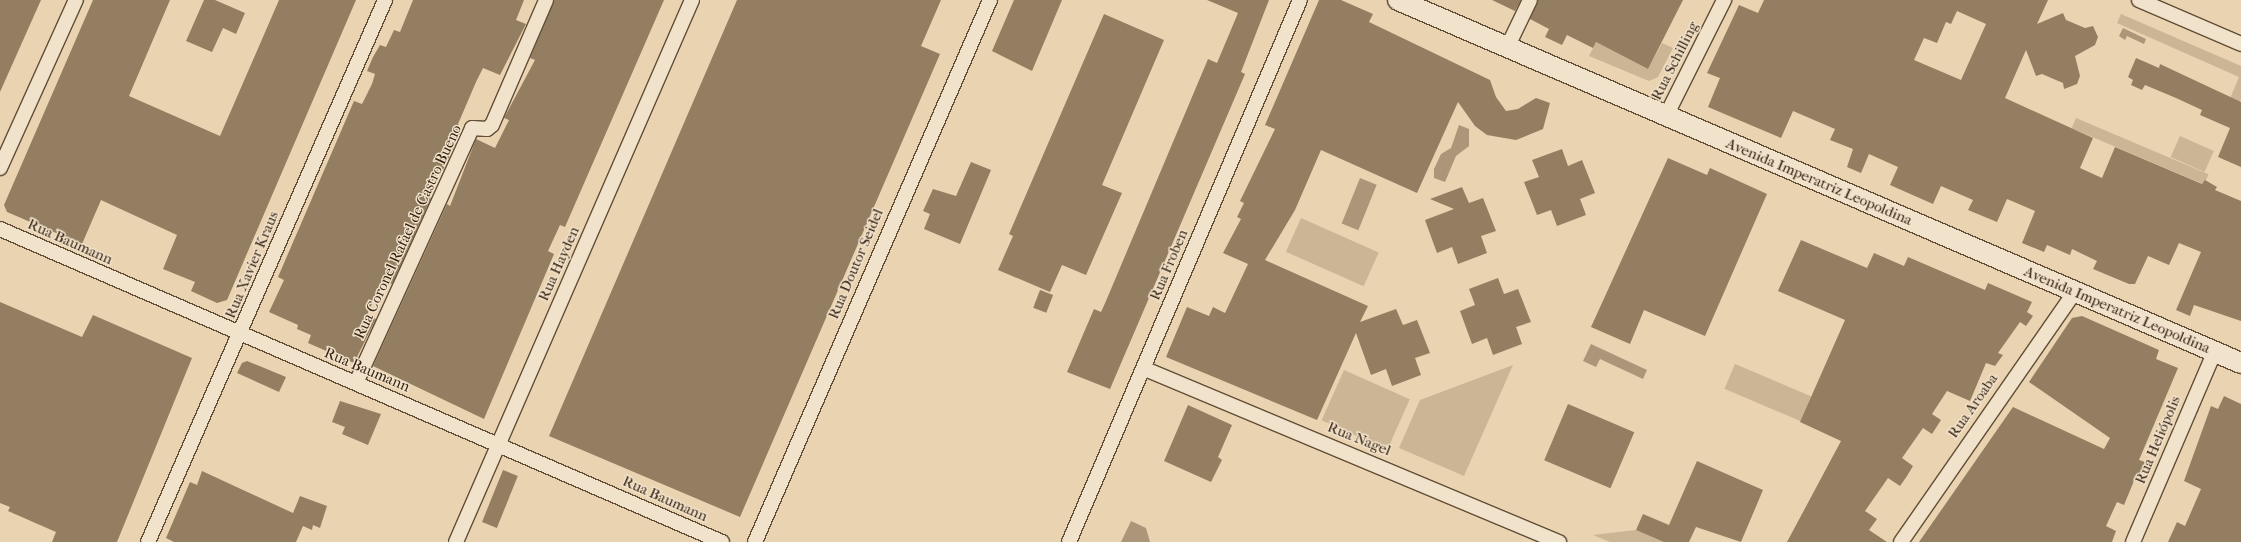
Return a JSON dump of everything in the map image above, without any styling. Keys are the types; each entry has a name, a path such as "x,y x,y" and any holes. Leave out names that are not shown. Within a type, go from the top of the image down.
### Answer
{"main road":[{"name":"Avenida Imperatriz Leopoldina","path":"1410,2 1507,48 2241,363"}],"street":[{"path":"0,168 76,0"},
{"name":"Rua Xavier Kraus","path":"148,542 240,336 385,0"},
{"name":"Rua Coronel Rafael de Castro Bueno","path":"356,383 472,128 487,129 492,125 546,0"},
{"name":"Rua Hayden","path":"456,542 692,0"},
{"name":"Rua Doutor Seidel","path":"754,542 990,0"},
{"name":"Rua Froben","path":"1069,542 1145,369 1300,0"},
{"path":"1507,48 1530,0"},
{"name":"Rua Schilling","path":"1666,116 1724,0"},
{"path":"2139,0 2241,44"},
{"name":"Rua Baumann","path":"0,229 240,336 356,383 722,542"},
{"name":"Rua Aroaba","path":"1901,542 2074,292"},
{"name":"Rua Heliópolis","path":"2133,542 2214,351"},
{"name":"Rua Nagel","path":"1145,369 1559,542"}],"shaded area":[{"path":"2121,14 2241,66 2241,99 2231,122 2222,118 2239,77 2117,23"},
{"path":"2123,28 2146,39 2144,44 2127,36 2125,40 2119,36"},
{"path":"1596,42 1648,69 1662,43 1673,48 1658,77 1649,81 1589,56"},
{"path":"2076,118 2209,174 2204,184 2072,128"},
{"path":"1459,125 1469,129 1469,146 1456,156 1445,182 1434,178 1434,169 1441,154 1451,148"},
{"path":"2180,136 2214,151 2204,172 2171,157"},
{"path":"1360,178 1377,185 1358,230 1342,223"},
{"path":"1301,218 1379,253 1364,286 1286,252"},
{"path":"1591,344 1647,370 1643,379 1600,359 1596,367 1583,361"},
{"path":"1735,364 1811,396 1801,421 1724,389"},
{"path":"1513,365 1464,476 1399,448 1420,400"},
{"path":"1344,370 1410,399 1387,450 1322,420"},
{"path":"1131,521 1146,528 1150,542 1121,542"},
{"path":"1636,530 1665,542 1610,542 1593,535"}],"building":[{"path":"0,0 41,0 0,92"},
{"path":"93,0 170,0 129,96 220,136 279,0 356,0 227,300 217,303 191,291 195,282 163,269 177,235 101,200 82,244 7,212 4,205"},
{"path":"204,0 215,0 245,13 236,34 223,28 212,52 186,41"},
{"path":"413,0 524,0 516,20 526,24 500,75 483,68 458,124 461,131 443,170 439,168 427,196 431,198 392,284 382,280 367,315 376,319 354,363 308,343 311,335 297,329 298,325 269,312 284,280 278,277 354,101 362,104 372,84 375,74 367,71 373,57 380,45 386,47 394,30 400,32"},
{"path":"554,0 664,0 565,227 560,225 548,251 554,254 484,419 373,366 447,204 450,206 476,139 495,148 509,120 504,118 535,60 530,58"},
{"path":"737,0 941,0 921,46 940,54 740,517 549,436"},
{"path":"1014,0 1062,0 1032,71 992,51"},
{"path":"1207,0 1269,0 1241,72 1245,74 1110,389 1067,372 1094,309 1101,312 1106,301 1208,59 1217,63 1238,13"},
{"path":"1319,0 1341,0 1373,14 1369,22 1490,80 1496,97 1506,111 1518,109 1536,98 1550,103 1543,129 1516,140 1487,135 1475,126 1458,102 1417,193 1321,150 1295,210 1265,260 1368,306 1360,322 1396,309 1403,325 1417,320 1430,353 1415,358 1421,375 1392,386 1386,369 1371,375 1356,333 1317,420 1166,357 1187,307 1209,316 1213,307 1225,313 1248,264 1223,253 1241,219 1237,217 1244,203 1240,201 1275,129 1265,125"},
{"path":"1492,0 1521,0 1515,11"},
{"path":"1538,0 1683,0 1648,69 1596,42 1593,48 1567,35 1562,45 1545,37 1549,29 1530,19"},
{"path":"1764,0 2048,0 2037,24 2063,13 2066,20 2085,28 2093,26 2098,37 2095,45 2075,56 2080,76 2077,84 2064,89 2063,83 2042,74 2036,76 2026,50 2005,98 2093,138 2080,168 2102,178 2115,147 2202,184 2205,180 2217,187 2215,190 2241,201 2241,321 2194,305 2190,316 2176,310 2201,252 2179,243 2169,265 2148,256 2135,284 2129,284 2093,269 2097,261 2072,249 2070,255 2047,245 2044,252 2022,243 2035,211 2007,199 1997,222 1968,210 1973,200 1941,186 1933,204 1890,185 1898,167 1869,154 1861,173 1847,167 1853,149 1830,140 1835,129 1793,111 1781,138 1708,107 1720,78 1707,73 1739,5 1758,13","holes":["1957,11 1986,24 1961,80 1914,60 1924,38 1937,43 1946,22 1951,24"]},
{"path":"1104,14 1164,40 1102,185 1122,193 1086,275 1062,265 1050,292 998,270 1013,236 1009,234"},
{"path":"2136,58 2159,68 2160,64 2241,102 2241,167 2218,157 2230,128 2200,115 2202,110 2176,98 2145,85 2142,90 2131,85 2133,80 2128,77"},
{"path":"1562,149 1568,166 1582,160 1595,193 1580,199 1586,215 1557,226 1551,210 1537,215 1524,182 1539,177 1532,160"},
{"path":"1668,158 1707,175 1710,168 1767,194 1705,336 1644,310 1630,344 1591,327"},
{"path":"971,162 991,170 960,244 924,229 930,214 923,211 933,189 956,196"},
{"path":"1462,187 1469,203 1483,198 1496,231 1481,236 1487,253 1458,264 1452,247 1437,253 1425,220 1454,209 1430,199"},
{"path":"1801,240 1867,268 1874,253 1904,266 1908,257 1985,290 1988,283 2032,302 2027,312 2033,316 2026,326 2020,322 1998,353 2003,355 1995,366 1986,363 1970,401 1947,391 1932,414 1941,420 1932,434 1923,428 1902,458 1913,466 1907,476 1900,486 1888,478 1865,511 1877,519 1869,530 1887,542 1787,542 1841,441 1800,422 1845,320 1778,291"},
{"path":"1498,278 1504,294 1518,289 1531,322 1516,327 1522,344 1493,355 1487,338 1472,344 1460,311 1475,305 1469,289"},
{"path":"1040,290 1053,295 1046,313 1033,308"},
{"path":"0,302 82,337 93,315 192,358 117,542 52,542 56,532 8,511 10,507 0,503"},
{"path":"2082,316 2159,350 2156,359 2178,368 2139,460 2145,462 2139,477 2136,476 2124,505 2117,502 2106,526 2116,531 2112,542 1919,542 2013,407 2104,449 2110,438 2029,382 2072,318"},
{"path":"247,361 286,377 279,392 237,373 242,363"},
{"path":"2224,396 2241,404 2241,542 2168,542 2177,522 2185,526 2201,489 2184,481 2211,406 2218,409"},
{"path":"340,401 381,414 368,445 342,434 345,427 332,422"},
{"path":"1568,404 1634,432 1610,488 1544,460"},
{"path":"1188,405 1232,425 1218,457 1222,460 1211,482 1164,461"},
{"path":"1697,461 1763,490 1741,542 1696,527 1689,542 1664,542 1636,530 1643,514 1669,525"},
{"path":"503,470 518,476 497,528 482,522"},
{"path":"202,471 293,513 300,496 327,506 320,528 313,525 312,530 303,526 296,542 174,542 166,538 190,482 197,485"}]}
